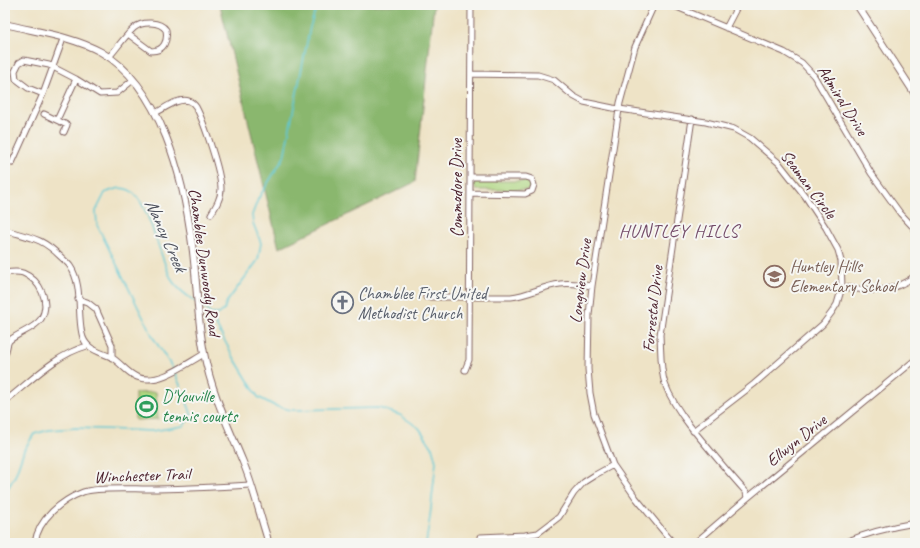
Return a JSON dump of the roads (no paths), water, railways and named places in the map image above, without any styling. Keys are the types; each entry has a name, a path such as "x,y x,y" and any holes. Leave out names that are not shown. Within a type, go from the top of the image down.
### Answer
{"street":[{"name":"Commodore Drive","path":"465,370 469,360 471,5"},
{"name":"Longview Drive","path":"654,5 635,48 623,88 619,108 592,286 589,315 588,369 594,414 613,466 636,498 673,543"},
{"name":"Admiral Drive","path":"672,5 797,58 809,69 830,101 872,172 900,213 915,230"},
{"path":"726,28 738,5"},
{"path":"857,5 915,94"},
{"path":"109,57 128,34 138,26 158,23 166,30 167,40 162,48 151,51 128,34"},
{"name":"Chamblee Dunwoody Road","path":"5,24 63,38 94,49 109,57 134,80 155,113 182,187 191,236 204,354 222,413 244,464 268,543"},
{"path":"12,163 43,94 63,38"},
{"path":"43,94 28,88 15,78 15,70 19,62 26,60 53,67 100,94 117,94 134,80"},
{"name":"Seaman Circle","path":"471,74 543,76 559,83 578,100 594,105 692,119 720,125 742,132 779,163 805,196 834,242 841,261 842,287 837,304 832,312 823,324 754,384 693,431"},
{"path":"57,120 76,79"},
{"path":"155,113 183,100 190,101 195,106 210,145 220,181 220,196 211,214"},
{"path":"44,114 67,125 64,132"},
{"name":"Forrestal Drive","path":"692,119 660,335 661,356 665,383 676,406 693,431 713,456 746,492 747,498"},
{"path":"470,177 526,177 532,179 534,185 532,191 525,194 470,193"},
{"path":"5,230 30,236 43,242 54,249 69,265 77,282 82,335 87,346 112,358 137,377 157,379 204,354"},
{"path":"5,273 16,271 24,273 30,277 40,288 44,295 45,301 40,319 35,324 10,340 5,354"},
{"path":"842,287 872,291 888,290 915,276"},
{"path":"426,297 470,298 517,296 560,284 592,286"},
{"path":"78,299 87,302 96,309 112,345 112,358"},
{"path":"5,401 68,353 87,346"},
{"name":"Ellwyn Drive","path":"695,543 747,498 915,360"},
{"path":"480,536 525,535 538,533 559,517 574,493 584,482 613,466"},
{"name":"Winchester Trail","path":"35,543 36,538 48,516 57,507 84,491 250,485"},
{"path":"843,543 865,534 897,525 915,522"}],"waterway":[{"name":"Nancy Creek","path":"210,314 219,314 224,310 226,303 258,260 261,243 253,223 252,215 258,199 284,157 310,27 317,5"},
{"name":"Nancy Creek","path":"5,493 15,476 24,450 34,434 49,430 76,428 152,431 183,426 192,416 172,367 154,339 97,225 96,211 105,193 120,188 134,193 141,202 147,215 173,282 183,293 196,302"},
{"path":"199,304 210,314 258,397 275,406 291,410 379,408 400,415 419,428 432,447 436,462 426,543"}],"place":[{"name":"Huntley Hills Elementary School","path":"774,276"},
{"name":"Chamblee First United Methodist Church","path":"342,303"},
{"name":"D'Youville tennis courts","path":"146,406"}],"district":[{"name":"HUNTLEY HILLS","path":"679,231"}]}
